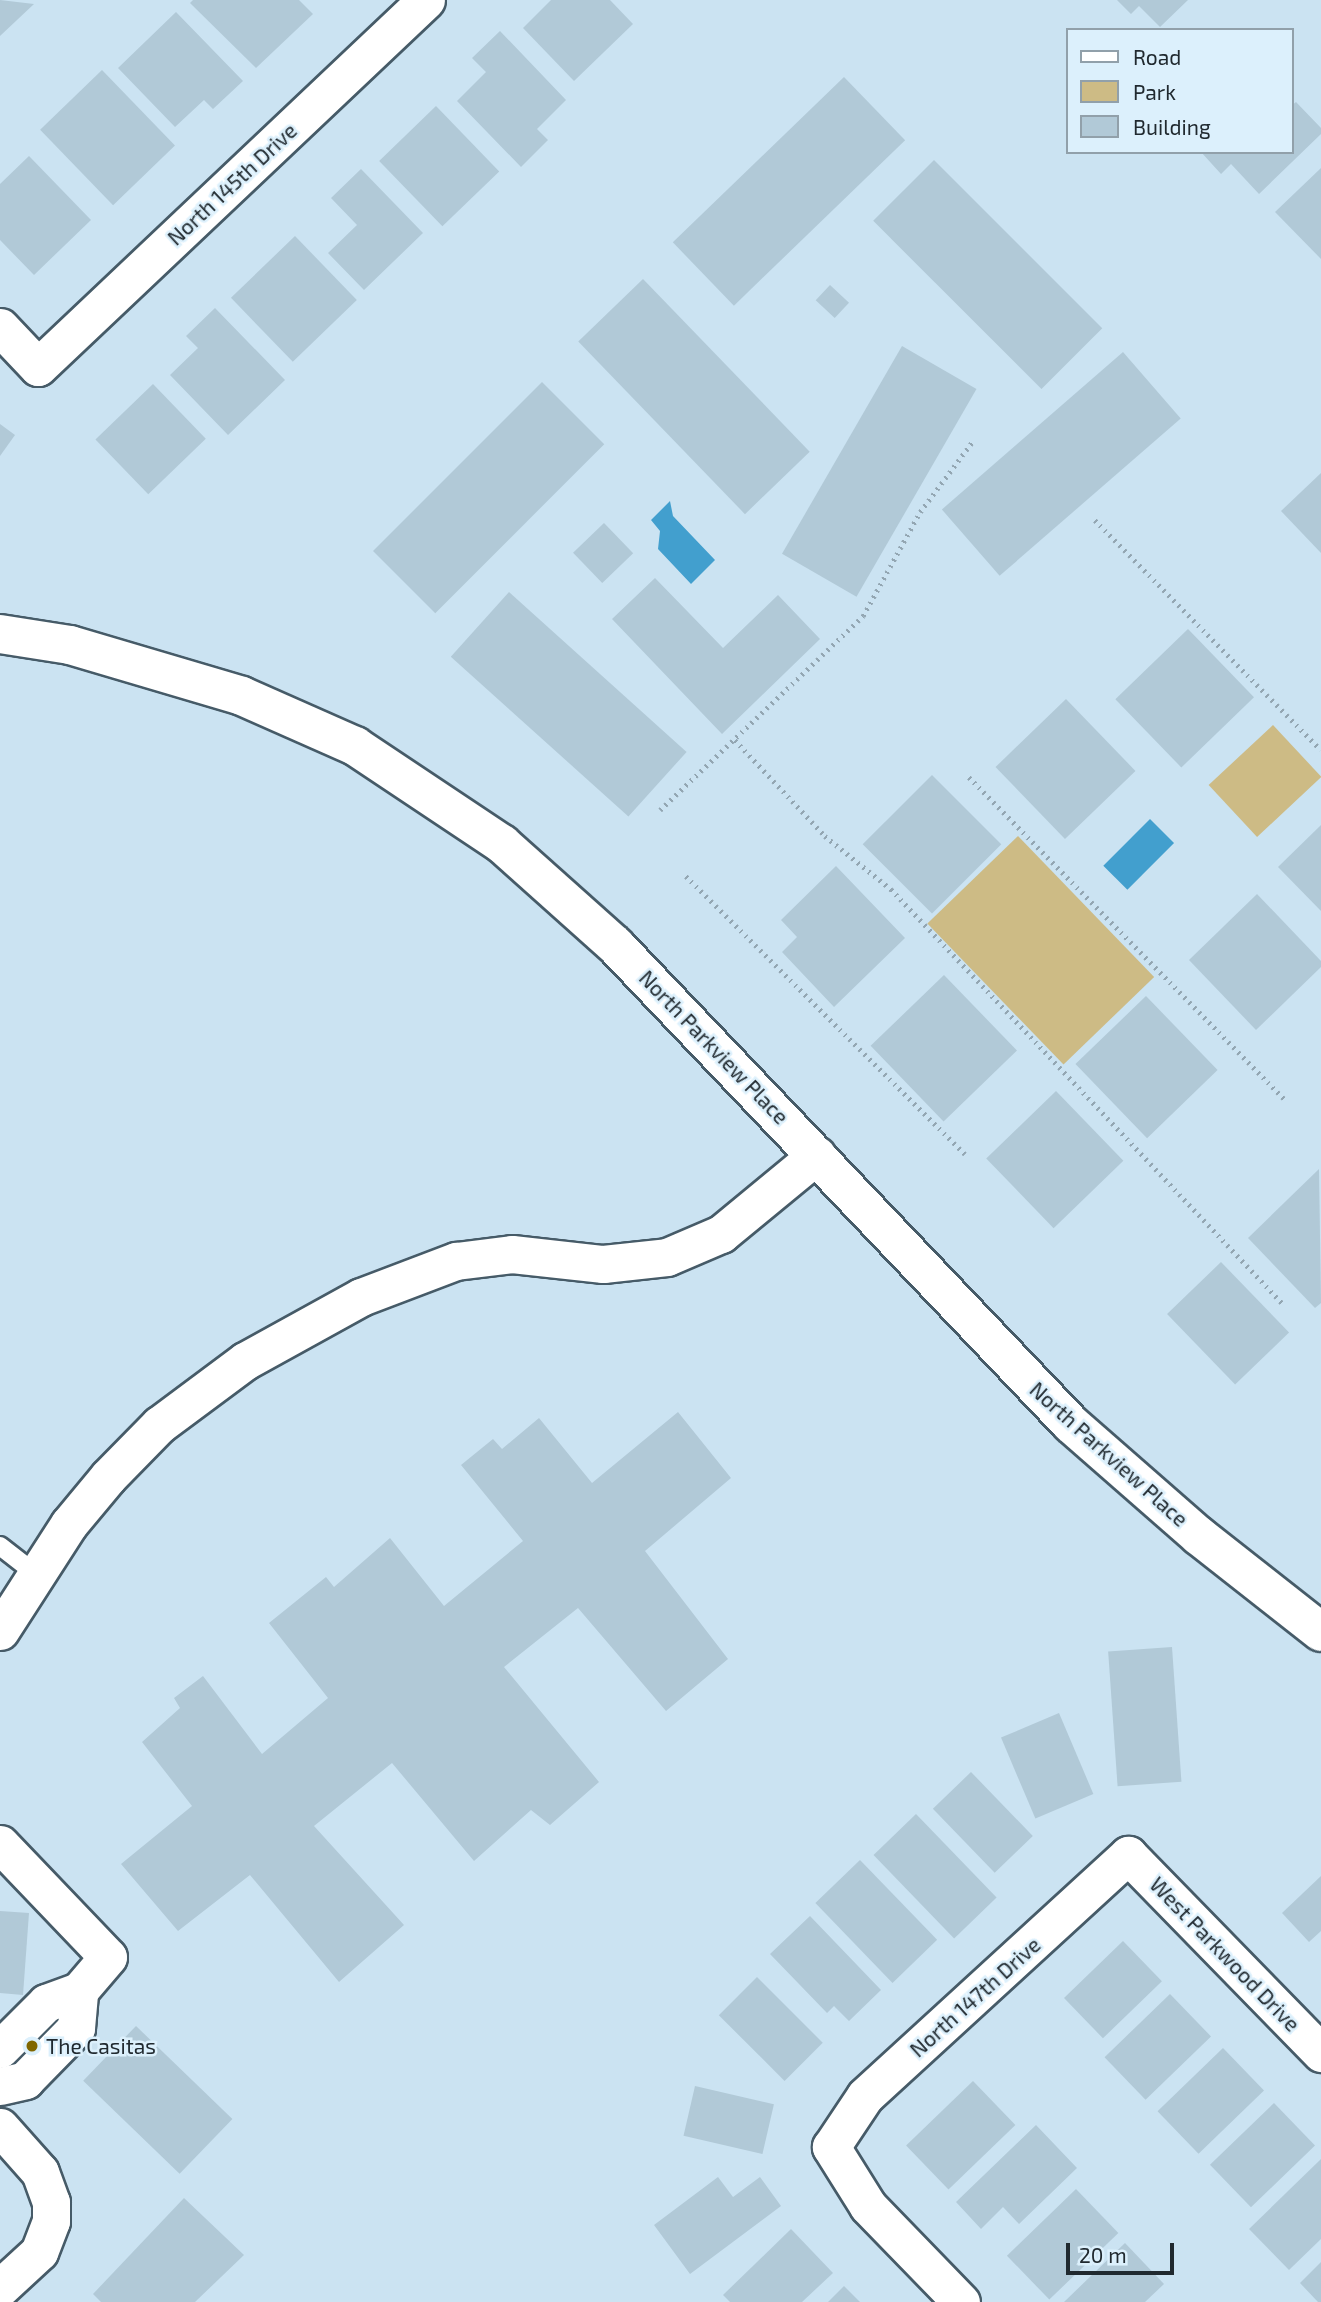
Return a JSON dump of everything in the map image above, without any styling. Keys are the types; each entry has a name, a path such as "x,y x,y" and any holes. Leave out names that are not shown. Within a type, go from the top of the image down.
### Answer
{"street":[{"name":"North 145th Drive","path":"0,327 38,367 426,0"},
{"name":"North Parkview Place","path":"0,634 70,645 199,680 355,746 502,844 555,888 817,1155 1071,1424 1199,1536 1321,1632"},
{"path":"0,1631 36,1574 108,1477 159,1425 245,1361 361,1297 456,1261 512,1254 603,1264 667,1257 721,1234 817,1155"},
{"path":"0,1844 108,1957 79,1991 46,2003 0,2049"},
{"name":"West Parkwood Drive","path":"1128,1855 1321,2053"},
{"name":"North 147th Drive","path":"961,2302 868,2206 831,2147 865,2096 1128,1855"},
{"path":"0,2086 25,2080 76,2028 79,1991"},
{"path":"0,2127 40,2172 51,2203 51,2221 39,2252 0,2288"}],"lane":[{"path":"0,1546 36,1574"}],"path":[{"path":"660,810 863,617 920,512 973,441"},
{"path":"1095,520 1321,750"},
{"path":"735,740 825,836 891,889 1283,1304"},
{"path":"970,777 1285,1100"},
{"path":"686,876 965,1154"}],"green space":[{"path":"1273,725 1321,777 1257,837 1209,785"},
{"path":"1018,836 1154,977 1064,1065 927,924"}],"water":[{"path":"670,501 673,516 715,560 691,584 658,549 660,531 651,520"},
{"path":"1150,819 1174,843 1127,890 1103,866"}],"building":[{"path":"0,0 34,4 0,36"},
{"path":"193,0 299,0 313,14 256,68 190,3"},
{"path":"551,0 610,0 633,24 574,81 523,28"},
{"path":"1117,0 1188,0 1160,27 1139,6 1131,14"},
{"path":"176,12 243,81 213,109 204,100 175,127 118,68"},
{"path":"500,31 566,100 537,129 548,140 521,167 457,101 486,72 472,58"},
{"path":"102,70 175,146 113,205 40,130"},
{"path":"844,77 905,140 734,306 673,242"},
{"path":"1296,102 1321,128 1321,134 1259,194 1231,164 1221,174 1203,154 1293,154 1293,104"},
{"path":"436,106 499,171 442,226 379,161"},
{"path":"29,156 91,220 34,275 0,240 0,184"},
{"path":"934,160 1102,328 1041,389 873,221"},
{"path":"1321,168 1321,259 1275,212"},
{"path":"361,169 423,233 364,290 328,253 357,225 331,198"},
{"path":"295,236 357,300 293,362 231,298"},
{"path":"643,279 810,452 745,514 578,342"},
{"path":"830,285 849,303 835,318 816,300"},
{"path":"215,308 285,380 228,435 170,375 198,348 186,336"},
{"path":"902,346 976,389 856,597 782,554"},
{"path":"1123,352 1181,418 1000,576 942,509"},
{"path":"542,382 604,444 435,613 373,551"},
{"path":"153,384 206,439 148,494 95,440"},
{"path":"0,424 15,435 0,456"},
{"path":"1321,473 1321,553 1281,511"},
{"path":"604,523 633,553 602,583 573,553"},
{"path":"655,578 723,648 778,595 820,639 722,734 612,619"},
{"path":"509,592 687,752 628,817 451,657"},
{"path":"1188,629 1254,697 1181,767 1115,699"},
{"path":"1066,699 1135,771 1065,839 996,767"},
{"path":"932,775 1001,844 932,914 863,844"},
{"path":"1321,825 1321,911 1278,867"},
{"path":"836,866 905,938 834,1007 782,952 797,937 781,920"},
{"path":"1257,894 1321,961 1321,967 1256,1030 1189,960"},
{"path":"944,975 1017,1051 944,1121 871,1046"},
{"path":"1146,996 1218,1070 1147,1138 1076,1064"},
{"path":"1056,1091 1123,1161 1054,1228 986,1158"},
{"path":"1319,1169 1321,1303 1315,1308 1248,1238"},
{"path":"1221,1262 1289,1332 1235,1385 1167,1314"},
{"path":"678,1412 731,1478 645,1551 728,1659 666,1711 578,1608 504,1667 599,1782 550,1825 531,1810 474,1861 392,1763 314,1826 404,1925 339,1982 250,1875 178,1931 121,1864 192,1806 142,1742 180,1708 174,1698 203,1676 262,1754 328,1698 269,1623 326,1577 334,1587 390,1538 444,1606 523,1541 461,1465 493,1439 502,1449 539,1418 592,1483"},
{"path":"1172,1647 1181,1782 1118,1786 1108,1651"},
{"path":"1059,1713 1093,1794 1035,1819 1001,1738"},
{"path":"971,1772 1033,1836 995,1873 933,1809"},
{"path":"916,1814 997,1897 954,1938 874,1855"},
{"path":"860,1860 937,1940 893,1983 815,1903"},
{"path":"1321,1876 1321,1931 1309,1942 1282,1913"},
{"path":"0,1911 29,1913 23,1995 0,1993"},
{"path":"810,1916 881,1990 849,2021 834,2006 827,2013 770,1954"},
{"path":"1123,1941 1162,1981 1103,2038 1064,1998"},
{"path":"757,1977 823,2043 785,2081 719,2015"},
{"path":"1170,1994 1211,2036 1146,2100 1105,2057"},
{"path":"136,2026 232,2119 180,2174 83,2081"},
{"path":"1223,2048 1264,2090 1199,2154 1158,2111"},
{"path":"973,2081 1015,2125 948,2189 906,2146"},
{"path":"695,2086 774,2104 762,2154 684,2136"},
{"path":"1274,2103 1315,2145 1251,2207 1210,2165"},
{"path":"1036,2125 1077,2168 1019,2224 1003,2207 981,2229 956,2202"},
{"path":"1321,2159 1321,2239 1289,2270 1249,2229"},
{"path":"718,2177 733,2197 760,2177 781,2206 690,2274 654,2225"},
{"path":"1076,2189 1118,2233 1049,2300 1007,2256"},
{"path":"184,2198 244,2255 195,2302 101,2302 93,2294"},
{"path":"791,2229 833,2273 802,2302 730,2302 723,2295"},
{"path":"1125,2243 1164,2284 1145,2302 1064,2302"},
{"path":"1321,2262 1321,2302 1318,2302 1300,2283"},
{"path":"844,2286 860,2302 828,2302"}],"place":[{"name":"The Casitas","path":"32,2046"}]}
